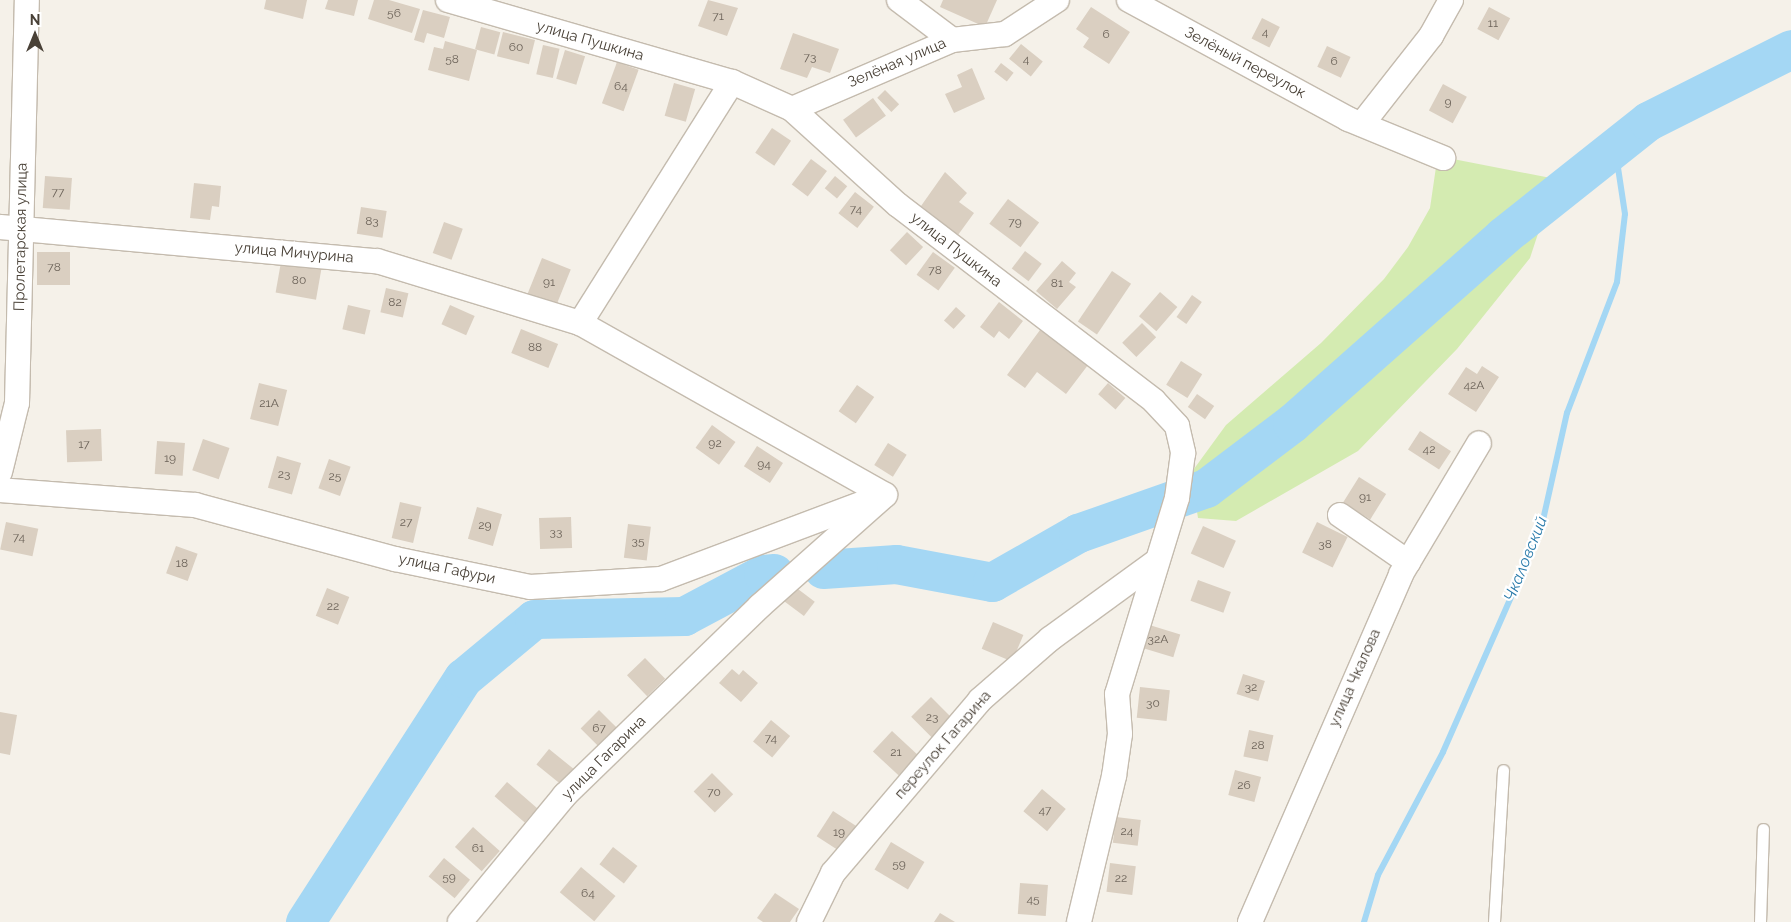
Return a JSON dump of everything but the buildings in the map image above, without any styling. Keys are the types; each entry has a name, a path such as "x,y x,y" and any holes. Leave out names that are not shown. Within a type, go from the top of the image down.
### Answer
{"street":[{"name":"Пролетарская улица","path":"0,472 17,403 10,227 27,0"},
{"name":"улица Пушкина","path":"448,0 732,82 792,109 898,205 1154,401 1176,426 1182,463 1177,498 1157,561"},
{"path":"900,0 952,40"},
{"name":"Зелёная улица","path":"792,109 952,40 1005,34 1057,0"},
{"name":"Зелёный переулок","path":"1130,0 1362,124 1443,158"},
{"path":"1362,124 1431,36 1451,0"},
{"path":"580,323 732,82"},
{"name":"улица Мичурина","path":"10,227 377,261 580,323 885,495"},
{"name":"улица Чкалова","path":"1250,922 1408,562 1479,444"},
{"name":"улица Гафури","path":"0,490 195,505 395,559 530,587 661,579 885,495"},
{"name":"улица Гагарина","path":"460,922 565,795 760,606 885,495"},
{"path":"1340,515 1408,562"},
{"path":"1079,922 1114,776 1120,734 1117,694 1157,561"},
{"name":"переулок Гагарина","path":"809,922 833,873 980,700 1050,639 1157,561"}],"lane":[{"path":"1494,922 1503,770"},
{"path":"1760,922 1763,828"}],"green space":[{"path":"1453,159 1556,179 1530,258 1457,349 1358,451 1236,521 1198,518 1191,473 1226,425 1321,343 1384,279 1408,247 1430,208 1436,167"}],"waterway":[{"path":"823,569 896,564 992,582 1078,533 1206,488 1292,423 1503,236 1648,121 1791,49"},
{"name":"Чкаловский","path":"1364,922 1378,875 1443,752 1541,529 1567,413 1617,282 1625,214 1615,148"},
{"path":"305,922 463,678 534,619 684,616 763,574 774,573"}]}
